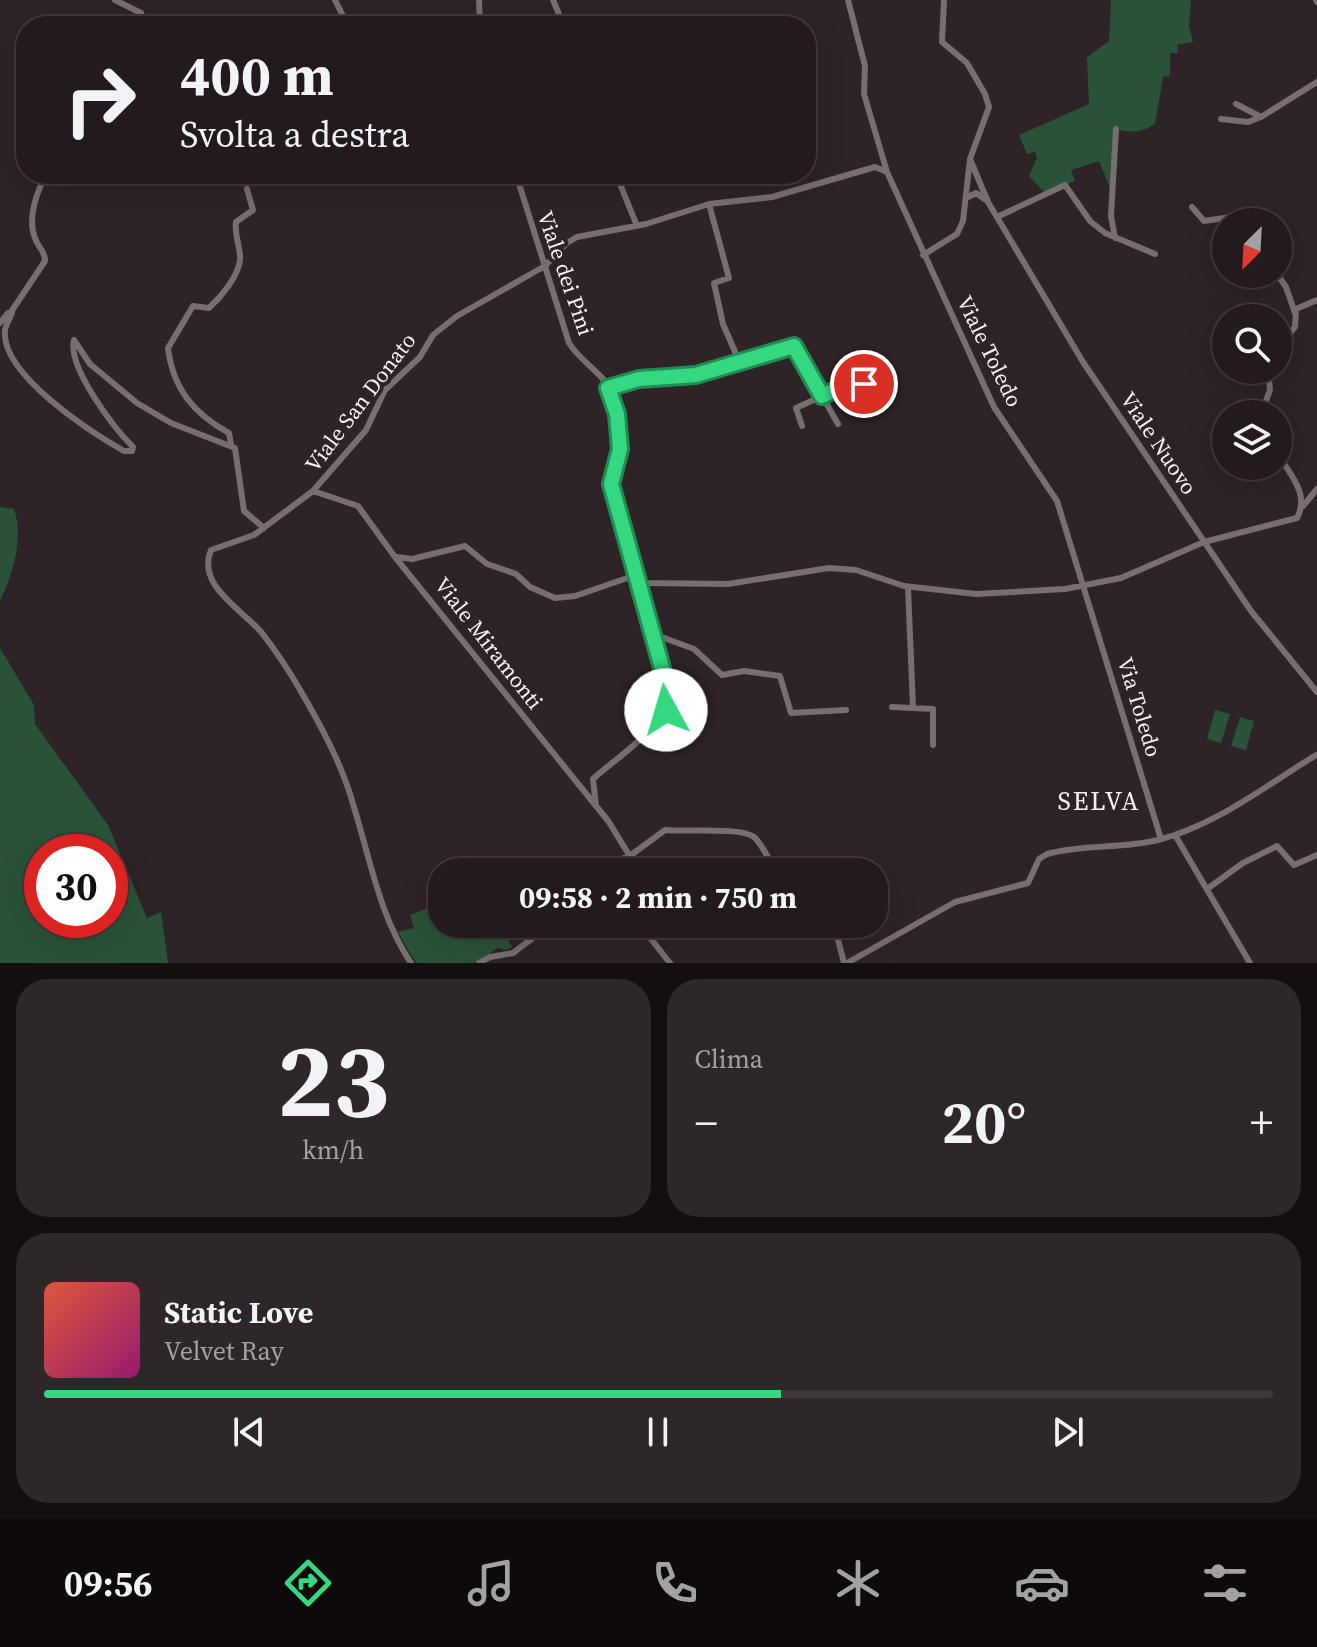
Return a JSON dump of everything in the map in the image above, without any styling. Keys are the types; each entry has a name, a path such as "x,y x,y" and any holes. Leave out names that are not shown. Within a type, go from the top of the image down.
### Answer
{"street":[{"path":"115,0 142,16"},
{"name":"Viale Toledo","path":"848,0 865,66 864,94 887,172 994,407 1057,501 1083,586"},
{"path":"923,255 957,234 963,221 970,159 989,107 967,63 942,42 944,0"},
{"path":"1221,119 1248,122 1261,117 1317,82"},
{"path":"1236,104 1261,117"},
{"path":"1115,238 1111,216 1116,129"},
{"name":"Viale Nuovo","path":"970,159 988,202 1083,362 1251,611 1317,692"},
{"name":"Viale San Donato","path":"411,963 391,929 367,860 353,801 316,719 262,633 221,595 209,570 211,550 244,541 313,491 366,430 385,390 420,357 433,335 457,316 545,266 577,237 637,226 709,204 772,197 875,167 887,172"},
{"path":"968,180 979,184"},
{"name":"Viale Nuovo","path":"968,180 988,202"},
{"path":"0,323 11,312 45,261 45,252 35,241 32,229 42,184"},
{"name":"Viale dei Pini","path":"519,184 569,343 608,388 617,414 620,449 611,484 667,686 666,710 593,779 596,806"},
{"path":"620,184 637,226"},
{"path":"997,217 1065,185 1090,221 1115,238 1155,254"},
{"path":"247,189 253,210 236,222 240,262 226,291 209,308 193,306 186,312 168,348 178,386 187,400 205,420 229,433 238,455 244,511 264,528"},
{"path":"966,198 970,194 980,195"},
{"path":"709,204 729,278 714,283 739,361"},
{"path":"1192,207 1204,221 1212,220"},
{"path":"1286,288 1295,313 1292,331"},
{"path":"1295,313 1301,305 1317,300"},
{"path":"11,312 4,335 10,352 45,399 80,425 124,451 133,449 104,414 75,356 72,344 76,340 90,364 137,403 171,423 231,444"},
{"path":"608,388 639,379 696,375 794,346 838,424"},
{"path":"802,426 796,408 855,381 873,385 883,380"},
{"path":"1292,477 1300,490 1301,509"},
{"path":"395,557 412,559 465,546 487,564 516,574 530,587 555,598 575,596 636,575 646,583 728,584 829,568 856,570 908,587 976,594 1083,586 1121,578 1204,542 1297,518 1317,489"},
{"name":"Viale Miramonti","path":"313,491 358,506 395,557 596,806 620,840 626,856"},
{"name":"Via Toledo","path":"1083,586 1161,839"},
{"path":"908,587 913,707"},
{"path":"651,637 656,635 694,649 722,675 744,671 780,676 791,713 846,710"},
{"path":"892,707 933,709 933,745"},
{"path":"838,938 846,963 955,902 1028,883 1039,859 1047,854 1175,835 1207,820 1317,755"},
{"path":"624,858 665,830 703,833 736,830 757,839 771,858"},
{"path":"1175,835 1250,963"},
{"path":"1207,889 1243,863 1277,846 1294,865 1317,855"},
{"path":"479,963 490,957 513,953 533,938"},
{"path":"650,938 670,963"}],"green space":[{"path":"1111,0 1191,0 1189,26 1193,42 1177,45 1178,53 1170,53 1170,76 1163,77 1155,124 1136,131 1115,129 1110,188 1099,161 1071,170 1075,181 1044,192 1029,176 1037,158 1035,152 1027,154 1019,135 1089,104 1087,57 1109,41"},
{"path":"0,507 14,509 18,531 13,567 0,601"},
{"path":"0,648 34,705 35,724 112,834 24,834 24,938 128,938 128,873 147,918 161,912 168,963 0,963"},
{"path":"1215,710 1230,714 1221,743 1207,739"},
{"path":"1240,717 1254,721 1246,750 1231,746"},
{"path":"428,908 428,938 507,938 512,947 505,950 498,948 474,963 416,963 398,932 414,928 410,915"}],"district":[{"name":"SELVA","path":"1099,801"}],"route":[{"path":"666,710 669,697 667,686 611,484 620,449 617,414 608,388 639,379 696,375 794,346 822,396 855,381 864,384"}]}
